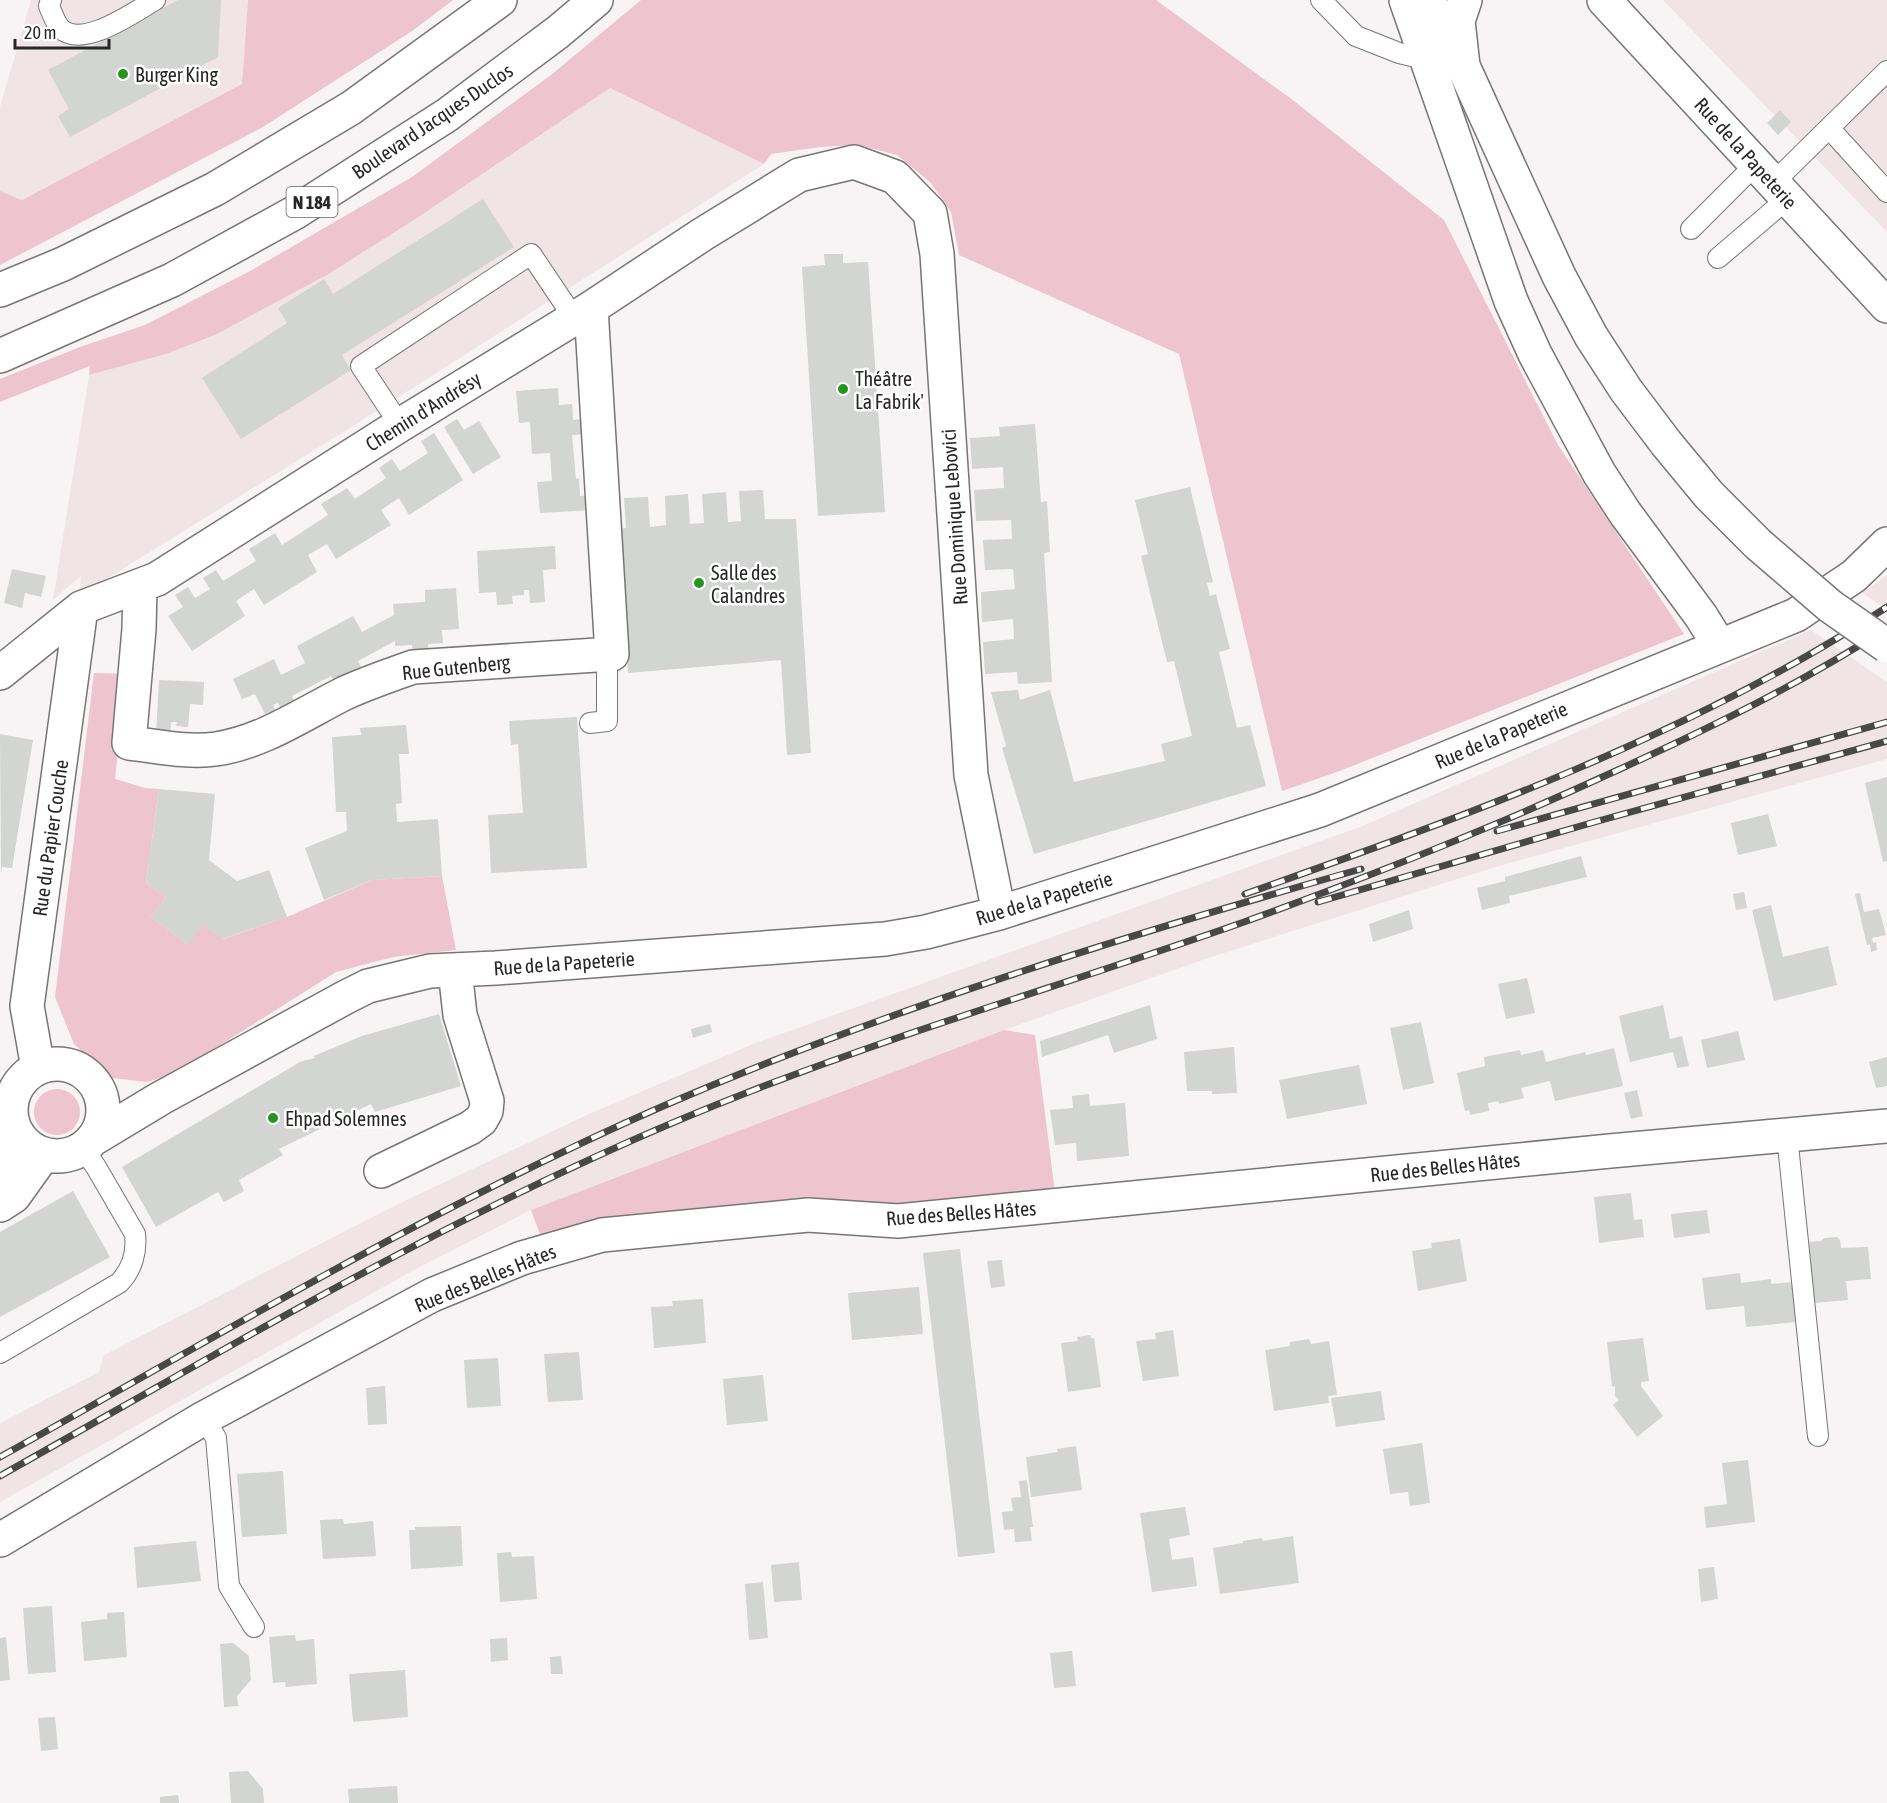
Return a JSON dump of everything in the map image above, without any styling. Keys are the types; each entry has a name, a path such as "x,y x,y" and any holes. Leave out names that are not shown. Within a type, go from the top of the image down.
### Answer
{"street":[{"path":"0,290 63,264 224,183 351,108 500,0"},
{"name":"Boulevard Jacques Duclos","path":"0,356 172,280 294,213 447,115 558,32 596,0"},
{"path":"1406,0 1429,60 1511,301 1535,354 1599,473 1625,513 1701,616 1719,645"},
{"path":"1428,0 1462,66 1559,276 1591,336 1626,390 1709,495 1758,544 1830,606 1887,646"},
{"path":"1444,0 1462,66"},
{"path":"1462,66 1458,21 1465,0"},
{"name":"Rue de la Papeterie","path":"1604,0 1887,306"},
{"name":"Chemin d'Andrésy","path":"0,674 81,608 140,586 168,572 799,175 854,162"},
{"name":"Rue Dominique Lebovici","path":"854,162 895,177 930,213 937,254 971,775 999,913"},
{"path":"0,314 12,304 31,276"},
{"path":"582,313 612,654 607,654"},
{"name":"Rue de la Papeterie","path":"88,1143 161,1098 368,986 430,971 885,939 926,932 999,913 1320,810 1796,615 1854,576 1887,544"},
{"name":"Rue Gutenberg","path":"140,586 139,629 129,743 188,750 213,749 240,744 273,731 354,689 413,667 607,654"},
{"name":"Rue du Papier Couche","path":"38,1068 27,1006 81,608"},
{"path":"381,1172 470,1128 481,1120 486,1111 485,1093 460,1015 454,970"},
{"path":"54,1064 70,1066 84,1072 95,1084 101,1097 103,1112 100,1126 88,1143 64,1155 44,1154 34,1150 18,1134 12,1119 11,1104 16,1089 25,1076 38,1068 54,1064"},
{"path":"95,1084 161,1098"},
{"name":"Rue des Belles Hâtes","path":"0,1540 204,1418 432,1295 522,1258 602,1235 808,1215 898,1221 1587,1153 1887,1126"},
{"path":"0,1174 18,1134"},
{"path":"0,1205 14,1196 44,1154"}],"lane":[{"path":"51,0 49,6 59,27 69,34 77,34 94,33 155,0"},
{"path":"1321,0 1356,36 1399,53 1429,60"},
{"path":"1718,258 1772,182 1887,71"},
{"path":"1829,128 1887,192"},
{"path":"1691,228 1772,182"},
{"path":"400,425 361,366 531,254 582,313"},
{"path":"590,723 608,721 607,654"},
{"path":"1787,1135 1818,1436"},
{"path":"0,1353 119,1283 126,1276 133,1261 136,1247 135,1234 96,1167 88,1143"},
{"path":"204,1418 216,1438 229,1586 254,1627"}],"shaded area":[{"path":"31,0 248,0 242,84 22,200 0,191 0,107"},
{"path":"248,0 453,0 412,31 263,127 0,265 0,191 22,200 242,84"},
{"path":"641,0 1156,0 1294,101 1444,220 1558,445 1684,634 1337,772 1282,791 1179,354 959,255 951,212 930,182 897,155 859,145 820,147 771,154 764,164 610,88 414,220 327,275 215,335 166,354 89,375 90,366 0,402 0,379 80,347 145,325 252,270 412,177 551,75"},
{"path":"1663,0 1887,0 1887,232"},
{"path":"610,88 764,164 342,433 79,596 81,576 53,600 89,375 166,354 215,335 327,275 414,220"},
{"path":"1887,575 1887,609 1862,593"},
{"path":"1811,630 1887,682 1887,759 1502,865 1211,957 1004,1030 531,1210 414,1270 0,1502 0,1423 99,1372 104,1355 394,1206 589,1114 753,1044 1360,827"},
{"path":"94,673 126,674 115,779 145,788 159,789 146,883 166,897 151,917 187,944 203,925 223,939 287,917 372,880 442,876 456,950 393,957 336,972 176,1073 147,1082 112,1078 74,1044 55,997"},
{"path":"1004,1030 1035,1035 1055,1193 874,1205 541,1237 531,1210"},
{"path":"57,1089 73,1096 80,1112 73,1128 57,1135 41,1128 34,1112 41,1096"}],"building":[{"path":"178,0 221,0 218,57 70,137 58,116 69,109 48,70"},
{"path":"1780,110 1791,122 1778,135 1767,123"},
{"path":"483,199 514,247 342,355 351,370 241,439 202,378 287,323 278,308 324,279 333,294"},
{"name":"Théâtre La Fabrik'","path":"824,254 843,254 843,263 868,262 885,512 818,516 802,267 825,265"},
{"path":"558,388 559,405 572,404 573,420 585,419 585,434 572,435 576,479 579,478 580,496 594,495 594,510 540,513 537,482 552,481 550,453 532,454 530,422 519,423 516,391"},
{"path":"457,419 464,430 479,421 501,457 473,474 444,427"},
{"path":"1035,424 1041,502 1047,501 1050,552 1044,553 1052,682 1018,684 1017,672 985,674 983,642 1014,639 1013,619 982,622 981,592 1015,589 1013,569 985,570 983,540 1012,539 1011,520 976,521 974,490 1004,488 1003,467 972,469 970,438 1000,436 999,427"},
{"path":"434,433 463,480 409,515 399,498 381,510 391,525 336,559 327,544 308,555 317,572 264,605 254,589 236,601 245,616 192,651 168,616 183,607 175,595 188,587 195,598 210,589 203,578 216,570 223,581 256,561 249,549 275,533 282,545 328,515 321,504 347,488 355,499 386,478 379,468 392,459 400,471 428,453 421,441"},
{"path":"1190,487 1213,582 1207,583 1210,596 1216,594 1230,649 1219,652 1237,728 1250,725 1266,786 1034,854 1002,748 1006,746 991,692 1018,690 1020,700 1050,690 1074,782 1165,761 1161,744 1192,736 1174,661 1167,662 1141,556 1148,554 1135,500"},
{"name":"Salle des Calandres","path":"763,490 765,519 796,519 811,753 787,755 781,660 628,673 619,529 626,528 624,498 648,497 650,527 666,525 665,496 688,494 690,524 704,523 702,494 726,492 728,522 741,521 739,491"},
{"path":"555,546 556,569 543,570 545,602 530,603 529,590 524,590 524,595 512,596 513,604 497,605 496,592 479,593 477,551"},
{"path":"12,569 46,576 41,597 25,593 22,608 4,603"},
{"path":"456,588 459,629 442,630 443,643 428,644 429,657 413,658 412,645 395,646 395,641 358,661 364,673 337,687 331,676 292,696 297,708 284,715 278,703 273,705 275,710 265,714 255,694 242,699 233,679 274,659 281,675 305,663 297,646 353,616 362,632 394,615 393,604 425,602 425,590"},
{"path":"159,680 204,682 203,705 190,704 188,727 176,726 177,722 171,722 170,735 156,734"},
{"path":"577,717 587,868 491,873 488,815 523,813 518,744 511,745 509,721"},
{"path":"406,725 409,754 399,754 402,803 396,804 397,822 438,819 442,876 372,880 324,900 305,848 347,831 346,812 336,812 332,737 361,735 360,728"},
{"path":"0,734 33,740 12,868 2,867 1,874"},
{"path":"1887,777 1887,861 1883,862 1865,783"},
{"path":"159,789 215,794 209,860 237,881 269,870 287,917 222,939 203,925 188,945 151,917 166,897 146,883"},
{"path":"1768,814 1777,846 1738,855 1731,823"},
{"path":"1581,856 1587,877 1509,896 1510,903 1482,910 1477,888 1505,881 1505,877"},
{"path":"1744,892 1747,908 1736,910 1733,894"},
{"path":"1860,893 1864,912 1879,909 1886,935 1872,938 1873,943 1876,942 1877,950 1871,952 1870,944 1867,945 1855,894"},
{"path":"1771,905 1783,957 1828,946 1837,985 1774,1001 1752,910"},
{"path":"1409,910 1413,929 1373,942 1369,924"},
{"path":"1527,978 1535,1013 1506,1019 1498,984"},
{"path":"1150,1005 1157,1039 1114,1053 1108,1035 1042,1057 1040,1041"},
{"path":"1663,1005 1670,1039 1682,1036 1689,1066 1677,1068 1673,1052 1630,1062 1619,1016"},
{"name":"Ehpad Solemnes","path":"439,1014 461,1086 375,1112 371,1104 279,1149 283,1155 239,1180 244,1191 224,1202 218,1192 156,1227 122,1167 300,1062 315,1058 314,1056 362,1036"},
{"path":"1421,1022 1434,1083 1403,1090 1390,1028"},
{"path":"710,1024 712,1032 693,1038 691,1029"},
{"path":"1738,1031 1745,1060 1707,1068 1701,1040"},
{"path":"1234,1047 1237,1093 1212,1094 1212,1091 1187,1091 1184,1052"},
{"path":"1614,1048 1623,1086 1555,1101 1550,1081 1521,1088 1524,1098 1499,1104 1498,1101 1488,1103 1489,1111 1470,1115 1469,1110 1465,1111 1457,1073 1485,1066 1484,1057 1520,1050 1521,1055 1543,1050 1546,1062 1585,1052 1586,1055"},
{"path":"1887,1057 1887,1086 1876,1088 1869,1062"},
{"path":"1359,1065 1367,1104 1287,1119 1279,1080"},
{"path":"1637,1090 1643,1116 1631,1119 1624,1093"},
{"path":"1089,1094 1090,1106 1125,1103 1129,1156 1077,1161 1076,1143 1055,1145 1050,1110 1073,1108 1072,1096"},
{"path":"73,1191 110,1257 0,1317 0,1232"},
{"path":"1631,1193 1634,1220 1642,1219 1644,1237 1599,1243 1594,1197"},
{"path":"1707,1210 1710,1233 1674,1238 1671,1214"},
{"path":"1837,1237 1841,1248 1868,1247 1871,1279 1846,1281 1848,1300 1814,1303 1808,1242"},
{"path":"1460,1239 1467,1281 1418,1291 1412,1251 1432,1248 1431,1243"},
{"path":"960,1249 995,1553 958,1557 923,1253"},
{"path":"1002,1260 1005,1286 991,1288 987,1261"},
{"path":"1740,1273 1741,1283 1771,1279 1771,1284 1793,1282 1797,1322 1746,1327 1744,1306 1706,1310 1702,1278"},
{"path":"919,1287 923,1334 852,1340 848,1293"},
{"path":"703,1299 706,1343 654,1348 651,1307 673,1306 672,1301"},
{"path":"1173,1330 1179,1376 1143,1381 1136,1341 1156,1339 1155,1333"},
{"path":"1090,1335 1094,1338 1101,1387 1068,1392 1061,1343 1078,1341 1077,1337"},
{"path":"1643,1338 1649,1381 1641,1382 1641,1386 1663,1416 1637,1437 1613,1405 1619,1400 1615,1396 1615,1386 1612,1387 1607,1342"},
{"path":"1309,1339 1311,1344 1329,1341 1337,1395 1328,1396 1329,1403 1274,1411 1265,1350 1290,1346 1290,1342"},
{"path":"579,1352 583,1400 548,1402 544,1354"},
{"path":"498,1358 501,1406 467,1408 464,1360"},
{"path":"763,1375 768,1421 727,1425 723,1379"},
{"path":"385,1386 387,1424 368,1425 366,1388"},
{"path":"1381,1391 1385,1420 1336,1427 1331,1398"},
{"path":"1422,1443 1430,1503 1410,1506 1408,1492 1390,1494 1383,1449"},
{"path":"1076,1446 1082,1490 1031,1497 1026,1457 1058,1452 1057,1449"},
{"path":"1748,1460 1755,1522 1706,1528 1704,1507 1727,1504 1722,1463"},
{"path":"283,1471 287,1534 242,1537 237,1474"},
{"path":"1027,1480 1033,1527 1030,1527 1032,1541 1015,1542 1014,1529 1004,1530 1002,1512 1013,1511 1011,1498 1021,1497 1019,1481"},
{"path":"1185,1507 1190,1535 1169,1539 1172,1560 1193,1557 1197,1586 1152,1592 1140,1513"},
{"path":"343,1519 344,1524 373,1521 376,1556 323,1559 320,1520"},
{"path":"461,1526 463,1566 411,1569 409,1530 415,1530 415,1527"},
{"path":"1293,1536 1299,1583 1220,1594 1213,1548 1262,1538 1262,1541"},
{"path":"196,1541 201,1581 137,1588 134,1547"},
{"path":"511,1552 512,1557 534,1556 537,1599 500,1602 497,1553"},
{"path":"799,1562 802,1600 774,1602 771,1565"},
{"path":"1714,1567 1718,1599 1701,1602 1698,1569"},
{"path":"763,1582 768,1638 749,1640 745,1584"},
{"path":"52,1606 56,1672 28,1674 23,1608"},
{"path":"124,1612 127,1657 84,1661 81,1622 107,1619 107,1613"},
{"path":"295,1635 296,1641 314,1639 317,1684 286,1687 285,1682 273,1683 269,1637"},
{"path":"6,1637 10,1680 0,1681 0,1638"},
{"path":"507,1638 508,1660 491,1662 490,1639"},
{"path":"233,1643 249,1656 251,1680 237,1696 238,1706 224,1707 220,1644"},
{"path":"1072,1651 1076,1686 1054,1688 1050,1653"},
{"path":"561,1656 563,1674 551,1674 550,1657"},
{"path":"405,1670 408,1717 353,1722 349,1674"},
{"path":"55,1717 58,1749 41,1751 38,1718"},
{"path":"248,1771 263,1789 264,1803 231,1803 229,1772"},
{"path":"397,1786 398,1803 349,1803 348,1789"},
{"path":"178,1795 179,1803 160,1803 160,1797"}],"railway":[{"path":"1245,894 1493,803 1656,734 1812,653 1887,607"},
{"path":"0,1476 364,1272 550,1178 645,1135 803,1071 1244,922 1434,850 1574,790 1722,720 1789,686 1887,628"},
{"path":"1497,831 1887,722"},
{"path":"1318,902 1887,741"},
{"path":"0,1457 326,1274 409,1230 492,1187 661,1107 832,1038 1007,976 1361,869"}],"place":[{"name":"Burger King","path":"123,74"},
{"name":"Théâtre La Fabrik'","path":"843,389"},
{"name":"Salle des Calandres","path":"699,583"},
{"name":"Ehpad Solemnes","path":"273,1118"}]}
